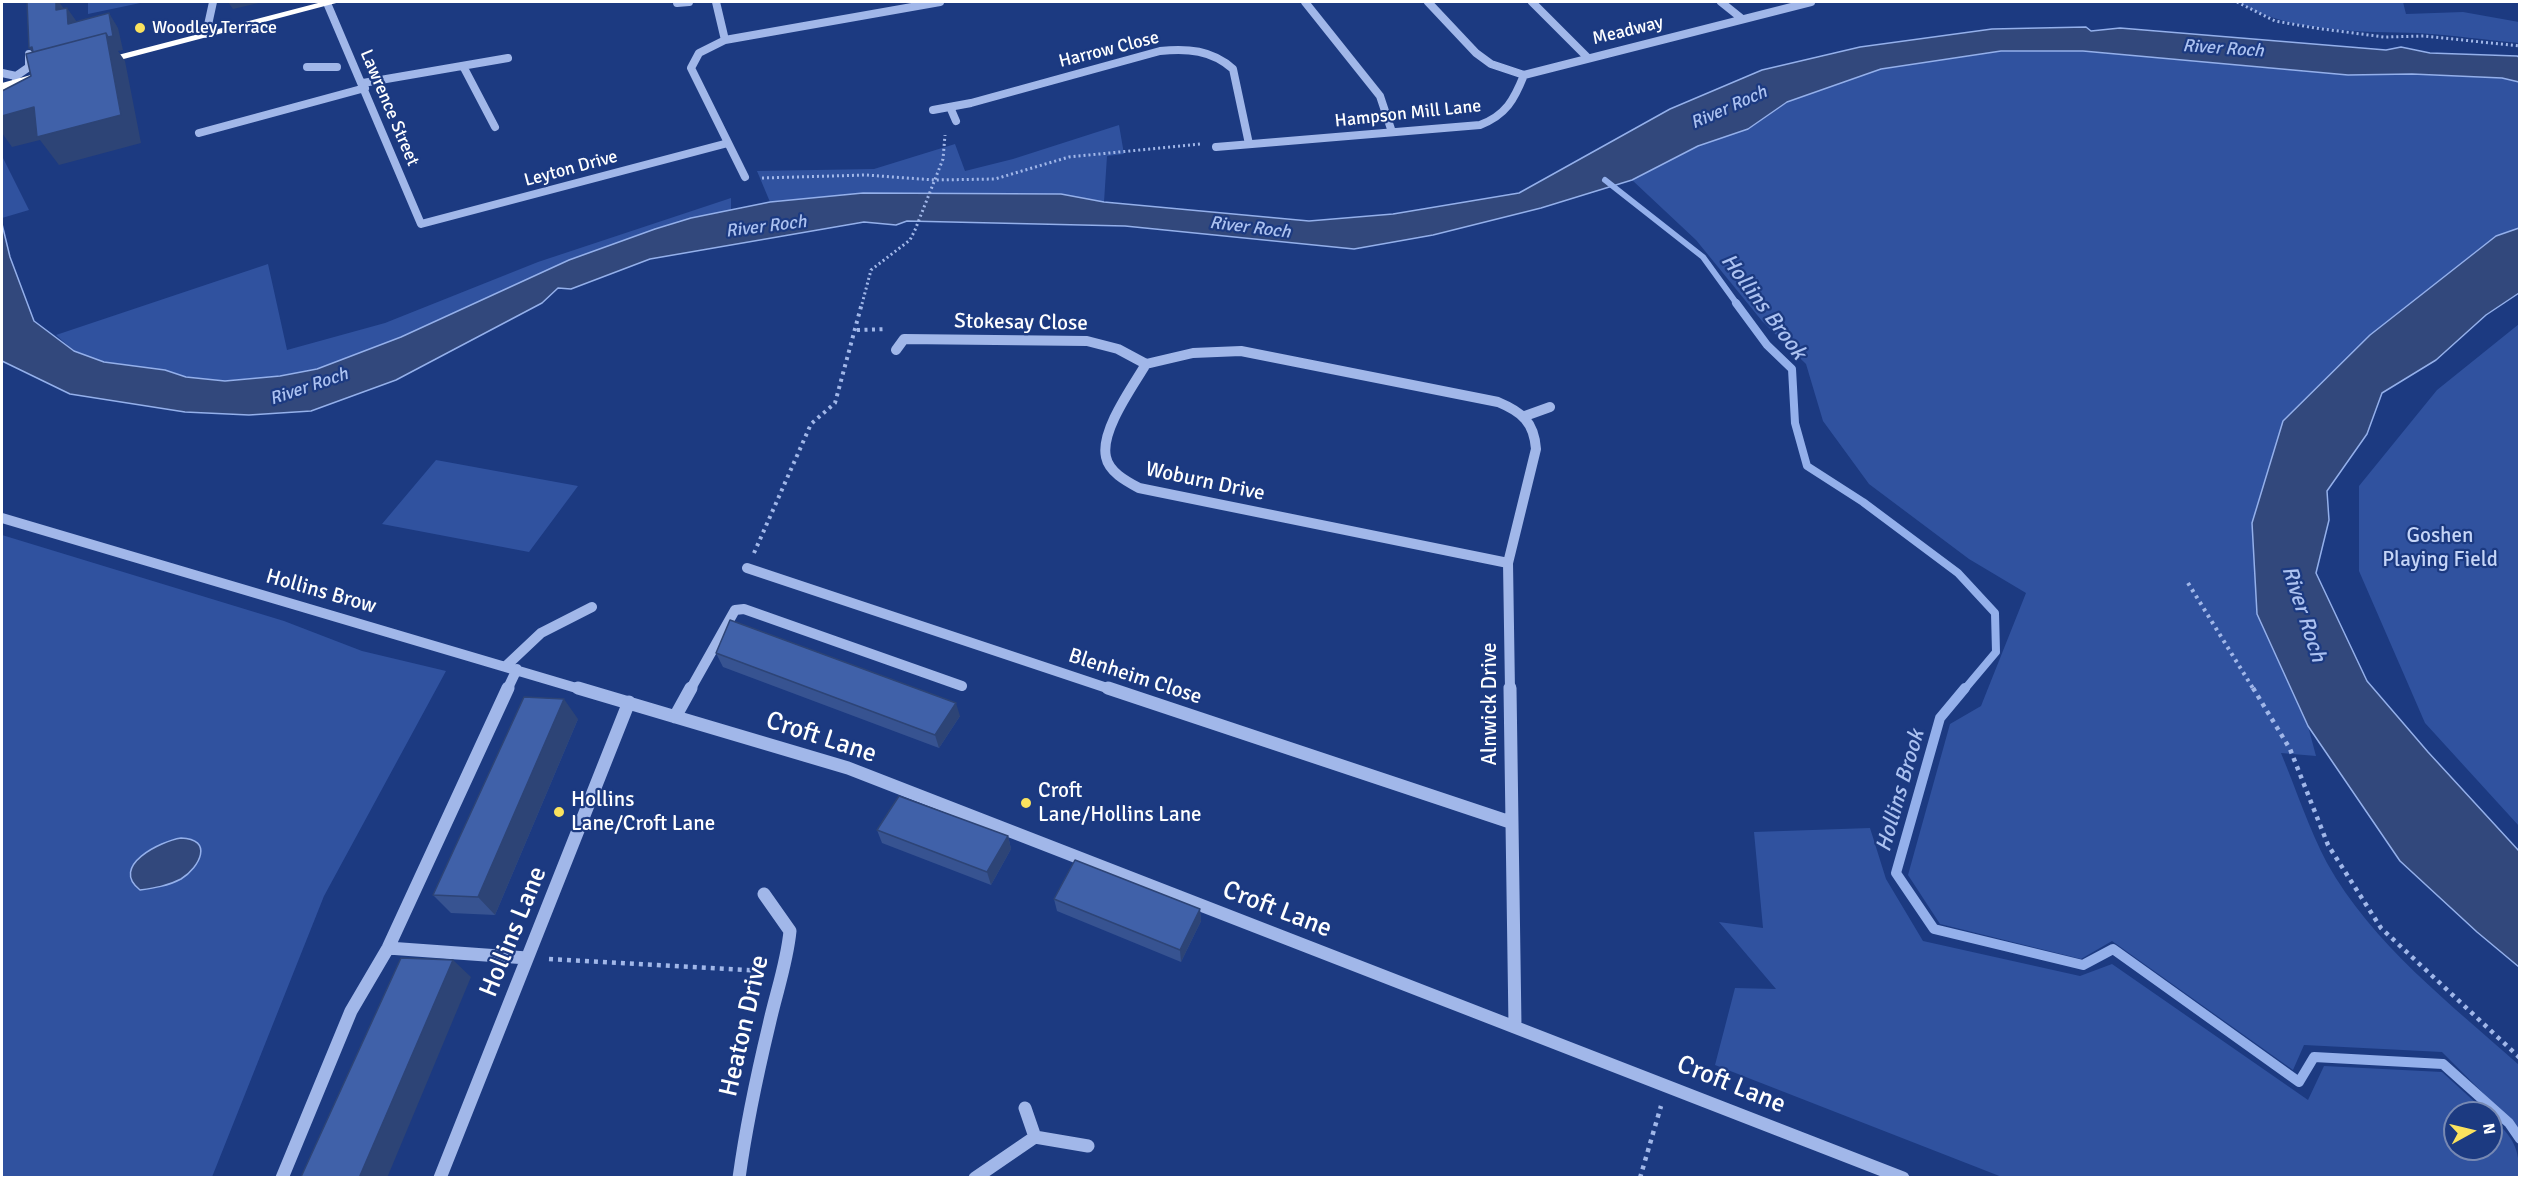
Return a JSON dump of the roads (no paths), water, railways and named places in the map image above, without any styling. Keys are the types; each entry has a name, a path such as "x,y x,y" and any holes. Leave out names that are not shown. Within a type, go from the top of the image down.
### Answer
{"highway":[{"path":"88,64 331,2"},
{"path":"2,87 16,80 47,75"}],"street":[{"path":"206,34 213,2"},
{"name":"Lawrence Street","path":"331,2 421,225"},
{"path":"677,3 689,2"},
{"path":"716,2 725,40"},
{"path":"745,177 691,68 696,56 702,50 725,40 940,2"},
{"path":"1305,2 1380,96 1392,132"},
{"path":"1428,2 1476,53 1491,64 1524,75"},
{"path":"1532,2 1587,57"},
{"path":"1721,2 1742,18"},
{"name":"Meadway","path":"1524,75 1552,70 1587,57 1811,2"},
{"name":"Harrow Close","path":"933,110 1160,51 1192,50 1220,59 1233,69 1249,144"},
{"path":"2,73 16,80 29,67 29,54"},
{"path":"199,133 364,85 508,58"},
{"path":"307,67 337,67 354,63"},
{"path":"463,66 495,127"},
{"path":"329,72 337,67"},
{"name":"Hampson Mill Lane","path":"1216,147 1468,127 1490,122 1511,107 1524,75"},
{"path":"950,107 956,121"},
{"name":"Leyton Drive","path":"421,225 728,143"},
{"name":"Stokesay Close","path":"896,350 904,339 1087,341 1130,352 1146,364"},
{"path":"1146,364 1192,352 1241,351 1464,394 1498,402 1525,416 1550,407"},
{"name":"Woburn Drive","path":"1146,364 1107,439 1106,456 1114,472 1126,482 1139,488 1508,563"},
{"name":"Alnwick Drive","path":"1515,1026 1510,822 1508,563 1536,449 1535,430 1525,416"},
{"name":"Hollins Brow","path":"2,518 629,702"},
{"name":"Blenheim Close","path":"747,568 1510,822"},
{"path":"282,1178 351,1011 388,948 511,668 541,633 592,607"},
{"path":"675,717 735,610 757,612 962,686"},
{"name":"Croft Lane","path":"629,702 848,768 1667,1084 1903,1178"},
{"name":"Hollins Lane","path":"440,1178 629,702"},
{"name":"Heaton Drive","path":"739,1178 745,1136 790,931 764,894"},
{"path":"388,948 527,958"},
{"path":"1025,1108 1035,1137"},
{"path":"975,1178 1035,1137 1088,1146"}],"water":[{"name":"River Roch","path":"2086,27 2091,31 2120,28 2386,50 2401,47 2430,53 2517,56 2519,57 2519,82 2502,78 2412,74 2348,75 2083,51 2001,51 1881,69 1787,102 1748,129 1698,146 1632,180 1541,208 1433,235 1354,249 1125,226 907,221 896,225 864,222 650,259 571,289 558,288 542,303 396,380 311,411 249,415 185,412 70,394 2,361 2,224 10,257 34,321 74,351 104,362 165,370 186,377 225,381 280,376 317,369 401,337 569,260 655,229 691,218 770,202 863,193 1061,194 1104,202 1309,221 1393,214 1519,193 1670,109 1762,70 1860,47 1992,29"},
{"name":"River Roch","path":"2519,228 2519,293 2486,315 2436,360 2382,393 2367,434 2327,491 2329,520 2316,573 2367,681 2428,752 2519,851 2519,967 2477,932 2400,861 2308,726 2257,614 2252,523 2283,421 2370,335 2496,236"},
{"path":"181,838 198,843 201,848 194,868 181,879 140,890 132,881 131,872 134,864 151,849"}],"waterway":[{"name":"Hollins Brook","path":"1605,180 1703,257 1737,304"},
{"name":"Hollins Brook","path":"1736,303 1767,345 1792,369 1795,423 1807,466 1863,502 1958,573 1995,613 1996,652 1964,690"},
{"name":"Hollins Brook","path":"1965,688 1940,718 1896,873 1934,929 2083,965 2113,949 2299,1082 2314,1057 2443,1064 2509,1123 2520,1139"}],"place":[{"name":"Woodley Terrace","path":"140,28"},
{"name":"Croft Lane/Hollins Lane","path":"1026,803"},
{"name":"Hollins Lane/Croft Lane","path":"559,812"}],"park label":[{"name":"Goshen Playing Field","path":"2440,548"}]}
